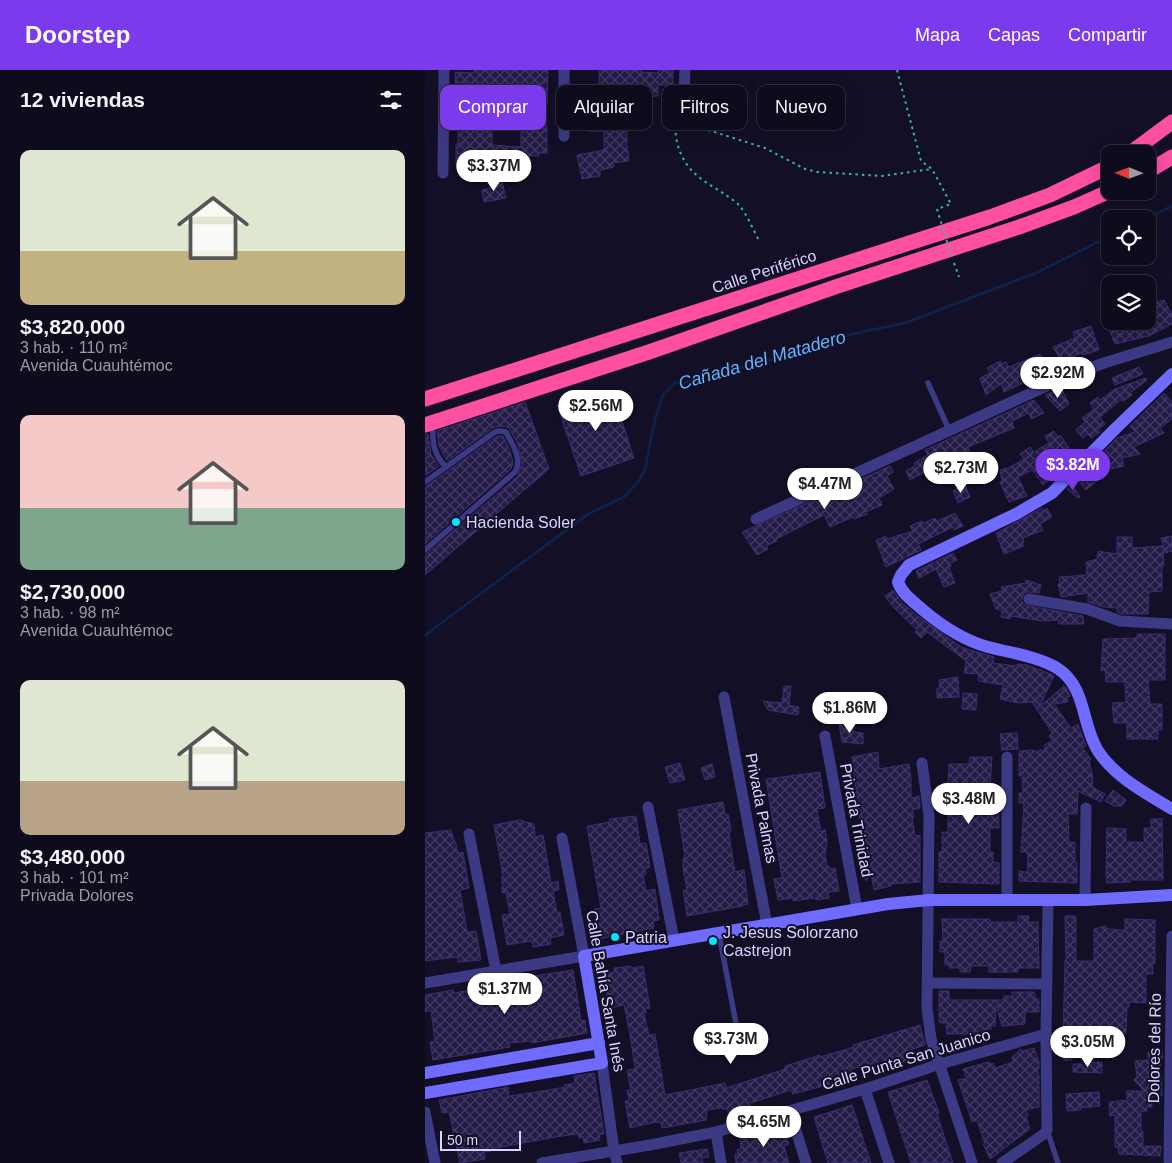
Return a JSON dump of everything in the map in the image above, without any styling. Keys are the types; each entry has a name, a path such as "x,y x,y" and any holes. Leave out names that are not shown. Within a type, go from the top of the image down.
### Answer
{"highway":[{"path":"1141,145 1172,122"},
{"path":"1156,167 1172,157"},
{"name":"Calle Periférico","path":"425,399 990,217 1050,195 1101,170"},
{"path":"429,424 1021,226 1101,195"}],"main road":[{"path":"1172,374 1051,493 1016,514 909,565 898,582 901,590 917,605 959,636 985,646 1037,660 1057,669 1072,681 1081,699 1098,750 1112,768 1126,781 1172,809"},
{"path":"584,956 857,910 929,900 1085,900 1172,895"},
{"name":"Calle Bahía Santa Inés","path":"584,956 602,1063"},
{"path":"425,1073 599,1043"},
{"path":"425,1093 602,1063"}],"street":[{"path":"443,173 444,70"},
{"path":"564,70 564,136"},
{"path":"684,85 685,70"},
{"path":"756,520 1073,374 1104,362 1172,342"},
{"path":"1029,599 1087,609 1120,621 1172,624"},
{"name":"Privada Palmas","path":"724,697 767,925"},
{"name":"Privada Trinidad","path":"825,736 857,910"},
{"path":"1007,757 1007,899"},
{"path":"922,763 929,815 929,1025 939,1064 972,1163"},
{"path":"648,807 674,940"},
{"path":"1085,900 1087,808"},
{"path":"469,834 496,971"},
{"name":"Calle Bahía Santa Inés","path":"562,838 584,956"},
{"path":"1002,1163 1044,1134 1048,1127 1046,1034 1048,900"},
{"name":"Dolores del Río","path":"1169,1160 1172,936"},
{"path":"425,983 584,956"},
{"path":"928,983 1047,984"},
{"name":"Calle Punta San Juanico","path":"541,1163 716,1132 865,1089 939,1064 1046,1034"},
{"name":"Calle Bahía Santa Inés","path":"602,1063 613,1151 617,1163"},
{"path":"865,1089 889,1163"},
{"path":"790,1111 806,1163"},
{"path":"425,1112 435,1163"},
{"path":"716,1132 721,1163"}],"lane":[{"path":"928,384 950,432"},
{"path":"429,424 438,460 446,468"},
{"path":"425,482 499,430 506,432 518,461 518,467 515,472 425,550"},
{"path":"719,933 741,1050"},
{"path":"1048,1127 1058,1163"}],"path":[{"path":"897,70 921,160 932,169 951,204 937,209 959,278"},
{"path":"675,130 675,138 684,159 698,177 739,206 760,242"},
{"path":"708,130 765,148 805,169 817,172 881,176 932,169"}],"building":[{"path":"474,70 548,70 547,105 546,85 472,85 472,83 455,83 455,72 474,73"},
{"path":"599,70 641,70 641,72 658,73 658,70 673,70 673,85 658,85 658,96 652,96 652,85 599,85"},
{"path":"547,126 547,153 539,153 539,156 529,156 529,167 483,168 483,166 475,166 475,164 456,165 456,144 458,144 458,130 492,130 492,145 521,147 521,130 546,130"},
{"path":"627,130 629,161 613,163 614,167 600,170 600,176 582,179 577,155 604,150 604,131 588,131"},
{"path":"502,181 506,198 484,202 482,190 490,188 489,183"},
{"path":"1164,300 1172,314 1172,324 1149,336 1115,344 1109,330 1156,330 1156,301"},
{"path":"1091,326 1099,350 1083,355 1082,353 1061,361 1053,347 1075,338 1073,332"},
{"path":"1040,354 1047,364 1024,375 1027,381 1004,392 1001,384 986,395 980,378 990,373 987,368 1000,361 1002,364 1006,362 1009,367"},
{"path":"1139,367 1143,374 1115,385 1112,378"},
{"path":"1146,378 1147,380 1130,393 1132,395 1123,401 1122,399 1100,417 1105,424 1098,430 1100,432 1091,438 1088,434 1083,438 1076,430 1085,422 1082,418 1094,409 1090,403 1098,397 1100,400 1115,389"},
{"path":"1061,388 1069,404 1060,411 1045,395"},
{"path":"612,390 634,458 581,476 557,405 597,391 599,394"},
{"path":"1164,393 1172,402 1172,419 1160,428 1164,433 1134,447 1140,454 1122,458 1124,466 1111,469 1108,456 1090,467 1117,438 1135,432 1130,426"},
{"path":"1034,400 1044,413 1031,419 1029,413 1012,421 1014,428 968,447 970,452 958,458 955,452 928,464 930,469 910,480 906,471 915,466 914,463 928,455 925,450"},
{"path":"525,402 549,469 425,575 425,555 518,476 522,463 518,444 507,427 499,426 493,428 447,461 439,446 437,431"},
{"path":"1054,431 1058,437 1060,435 1072,452 1058,462 1063,470 1056,478 1054,476 1043,485 1032,470 1018,477 1027,496 1009,502 1000,482 1002,481 1000,470 1008,468 1024,459 1020,454 1030,447 1034,452 1049,443 1045,436"},
{"path":"425,434 428,434 431,454 439,466 425,476"},
{"path":"497,436 503,436 509,448 513,462 511,469 425,544 425,487"},
{"path":"890,466 893,472 887,476 894,489 879,498 882,505 866,512 867,514 854,519 853,517 830,527 824,515 776,539 777,541 766,546 768,549 757,555 742,532"},
{"path":"1087,470 1097,481 1086,490 1077,479"},
{"path":"1072,484 1080,497 1078,498 1067,489"},
{"path":"965,485 970,497 958,503 953,491"},
{"path":"1042,508 1043,511 1047,508 1052,517 1040,524 1043,530 1023,538 1024,546 1004,554 996,533"},
{"path":"955,513 963,526 954,530 953,527 918,544 921,550 886,567 876,540 886,536 887,539 913,531 910,526 935,518 937,521"},
{"path":"1172,536 1172,551 1165,553 1161,538"},
{"path":"1117,537 1132,537 1132,548 1163,546 1162,591 1149,592 1148,614 1122,614 1117,612 1117,608 1104,607 1088,602 1088,593 1061,597 1058,584 1060,583 1059,577 1087,575 1086,562 1097,559 1098,551 1117,554"},
{"path":"953,553 957,560 950,563 951,566 949,567 955,583 944,587 936,569 919,578 916,571"},
{"path":"1026,580 1041,585 1039,593 1027,592 1023,595 1022,601 1025,605 1083,616 1084,624 1059,624 1058,620 1042,621 1010,616 1010,619 1001,617 1002,611 996,609 990,594 1002,591 1001,587 1026,583"},
{"path":"893,590 902,603 961,647 994,657 993,663 1017,666 1017,664 1027,665 1053,675 1040,706 1064,686 1067,689 1070,696 1067,698 1068,702 1054,704 1071,728 1078,724 1086,746 1082,747 1091,759 1089,761 1093,777 1092,787 1105,794 1101,802 1078,791 1077,814 1068,814 1069,842 1075,842 1077,883 1019,881 1019,871 1027,872 1028,862 1027,852 1021,852 1024,803 1019,803 1019,793 1023,793 1022,776 1019,776 1019,751 1034,750 1037,752 1045,750 1044,746 1052,740 1049,736 1052,733 1032,702 1018,703 1000,699 1003,685 978,681 979,674 964,673 966,661 927,632 921,638 915,632 917,630 894,608 885,596"},
{"path":"1137,634 1165,634 1165,680 1148,680 1150,704 1162,704 1162,730 1158,730 1158,739 1127,739 1127,723 1114,723 1112,703 1126,702 1125,682 1106,682 1105,670 1101,671 1103,639 1137,638"},
{"path":"958,677 959,697 937,698 937,688 940,688 939,680"},
{"path":"784,686 791,686 789,705 799,707 798,715 768,710 763,701 782,703"},
{"path":"963,693 977,694 976,710 962,709"},
{"path":"839,723 851,723 850,730 863,733 863,744 842,742"},
{"path":"1017,733 1018,749 1002,750 1000,734"},
{"path":"878,752 879,769 909,764 911,798 919,796 920,804 920,808 912,810 914,818 912,818 915,836 920,835 920,882 891,884 891,886 874,890 871,874 866,881 863,859 867,859 862,822 860,822 852,757"},
{"path":"970,757 992,757 989,803 998,803 999,828 990,828 990,852 993,852 993,862 999,863 999,884 939,882 939,852 942,852 942,832 948,832 948,813 940,813 940,803 943,803 943,783 948,783 949,764 969,764"},
{"path":"680,763 685,780 670,783 665,767"},
{"path":"712,764 715,777 705,780 701,768"},
{"path":"820,772 825,808 817,809 821,832 825,829 827,866 829,866 829,869 835,868 839,891 828,892 829,898 816,900 815,898 793,901 793,898 778,900 774,879 782,878 766,779"},
{"path":"1113,790 1126,800 1122,806 1114,806 1105,801"},
{"path":"723,802 725,815 728,814 731,830 729,834 735,872 744,870 748,904 687,916 683,890 687,890 683,868 683,858 685,858 678,810"},
{"path":"636,816 640,844 646,843 650,867 645,869 646,874 643,875 646,891 655,889 659,920 653,921 654,928 599,939 594,909 601,908 587,826 610,822 609,819"},
{"path":"1151,819 1162,819 1163,880 1130,880 1130,882 1107,883 1107,828 1126,829 1126,842 1144,842 1144,828 1151,828"},
{"path":"519,820 534,824 535,837 543,835 551,883 558,881 559,890 553,891 557,913 560,912 564,935 550,938 551,944 533,947 532,941 507,945 502,915 510,914 506,893 502,893 502,870 494,825"},
{"path":"451,830 458,853 463,852 469,888 460,890 467,932 476,931 481,960 458,962 457,957 425,961 425,833"},
{"path":"1018,916 1029,916 1028,922 1038,922 1039,968 1018,968 1018,972 989,972 989,966 971,966 970,972 960,972 960,968 949,968 949,965 945,965 945,952 940,952 940,941 943,941 942,919 990,919 990,922 1018,922"},
{"path":"1065,916 1076,916 1076,961 1094,961 1094,929 1105,926 1108,929 1125,930 1125,919 1155,920 1155,963 1153,963 1153,974 1146,974 1146,1003 1129,1002 1129,1007 1127,1007 1126,1034 1115,1034 1115,1040 1072,1037 1072,1060 1064,1060"},
{"path":"631,966 632,968 643,966 650,1008 645,1009 646,1013 644,1014 649,1035 655,1034 665,1095 725,1083 726,1088 785,1069 785,1066 854,1047 853,1045 920,1025 925,1045 907,1051 909,1060 891,1065 891,1067 872,1073 870,1064 851,1069 854,1078 793,1094 791,1090 749,1103 751,1110 728,1113 728,1109 722,1108 707,1110 706,1120 662,1128 661,1123 656,1122 630,1128 625,1101 629,1100 627,1090 631,1091 627,1070 635,1069 631,1040 624,1005 609,1008 604,973 615,972 614,968"},
{"path":"573,970 581,1021 585,1020 587,1033 532,1043 532,1041 509,1043 510,1047 433,1060 430,1042 435,1041 431,1010 425,1012 425,995 453,990 454,993 499,985 529,985 528,977"},
{"path":"939,991 949,991 949,1000 1003,1000 1004,996 1012,996 1012,992 1034,992 1036,999 1039,999 1039,1012 1025,1012 1025,1024 1002,1026 996,1005 995,1026 991,1026 991,1029 986,1029 985,1034 947,1034 946,1023 940,1023 939,1019"},
{"path":"1034,1048 1039,1061 1039,1069 1037,1070 1039,1075 1039,1107 1026,1110 1030,1129 990,1159 983,1144 985,1144 977,1120 972,1122 958,1080 967,1078 963,1069 989,1062 990,1064 993,1063 995,1068 1013,1062 1012,1057 1021,1049 1022,1051"},
{"path":"1162,1051 1162,1060 1160,1060 1162,1096 1152,1096 1152,1107 1147,1107 1147,1111 1141,1111 1143,1146 1161,1146 1160,1156 1119,1154 1118,1147 1115,1147 1115,1115 1110,1116 1109,1102 1127,1100 1127,1091 1144,1091 1134,1080 1137,1077 1135,1061 1148,1060 1148,1052"},
{"path":"1091,1062 1102,1062 1102,1073 1073,1072 1073,1064 1091,1064"},
{"path":"594,1073 604,1134 599,1135 600,1140 584,1143 583,1137 579,1138 578,1134 555,1137 491,1149 491,1151 484,1152 485,1159 460,1163 449,1112 442,1113 439,1100 508,1087 509,1096 565,1087 564,1085 575,1083 574,1076"},
{"path":"927,1080 939,1113 937,1114 953,1163 911,1163 888,1092"},
{"path":"1099,1092 1100,1106 1067,1111 1066,1094"},
{"path":"852,1105 871,1163 828,1163 814,1117"},
{"path":"782,1126 789,1144 784,1146 789,1163 736,1163 735,1154 741,1148 740,1139 766,1133 766,1131"},
{"path":"707,1149 709,1157 702,1158 703,1163 681,1163 679,1153"}],"waterway":[{"name":"Cañada del Matadero","path":"1156,214 1172,206"},
{"name":"Cañada del Matadero","path":"425,635 588,514 624,497 638,482 645,469 655,419 663,395 675,383 687,382 767,361 824,340 905,323 1036,273 1101,240"}],"place":[{"name":"Hacienda Soler","path":"456,522"},
{"name":"Patria","path":"615,937"},
{"name":"J. Jesus Solorzano Castrejon","path":"713,941"}]}
